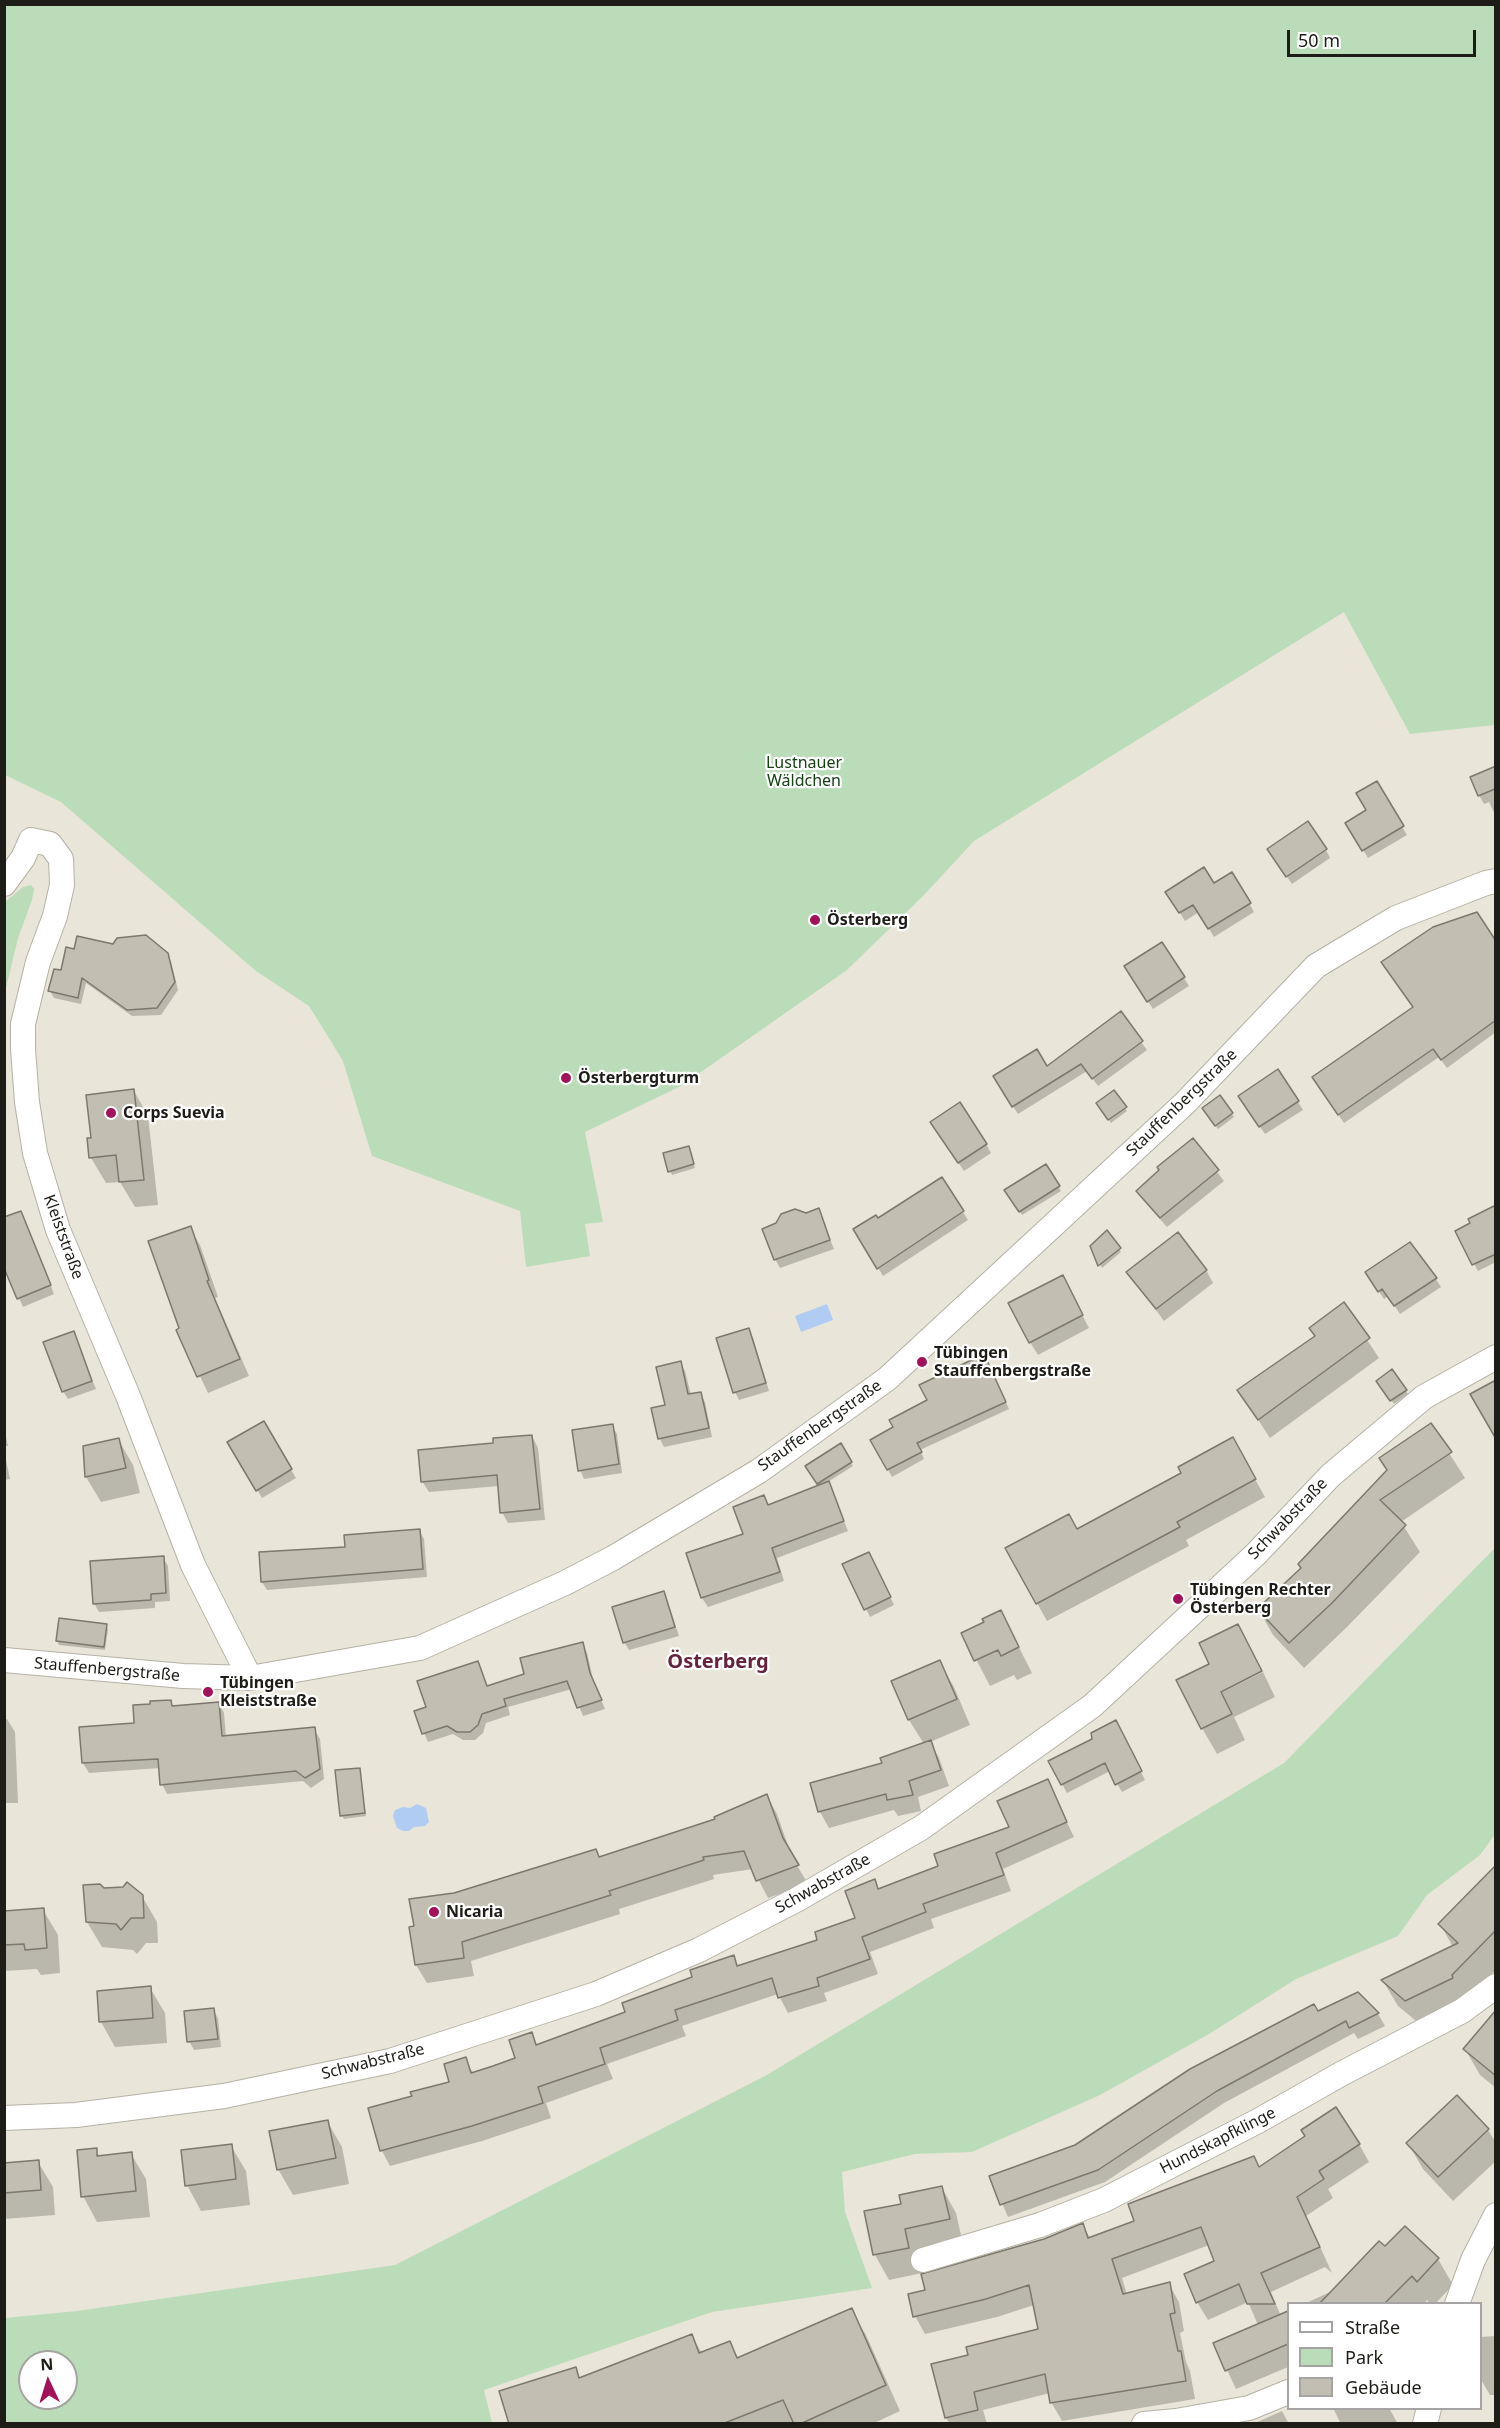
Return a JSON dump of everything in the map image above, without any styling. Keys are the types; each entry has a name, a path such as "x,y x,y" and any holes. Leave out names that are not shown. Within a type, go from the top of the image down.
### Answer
{"street":[{"name":"Kleiststraße","path":"4,884 23,858 32,840 50,844 61,859 62,885 55,916 38,962 23,1024 27,1102 35,1153 58,1230 128,1395 193,1565 249,1678"},
{"name":"Stauffenbergstraße","path":"4,1660 183,1676 249,1678 420,1648 565,1583 613,1558 759,1471 832,1420 901,1366 1184,1104 1316,966 1396,918 1496,881"},
{"name":"Schwabstraße","path":"4,2118 76,2115 224,2096 390,2061 596,1994 699,1950 796,1900 921,1828 1092,1706 1255,1555 1331,1475 1424,1397 1496,1357"},
{"name":"Hundskapfklinge","path":"923,2260 1040,2225 1104,2200 1250,2125 1351,2068 1462,2011 1496,1986"},
{"path":"1458,2302 1473,2260 1496,2215"},
{"path":"1144,2424 1176,2421 1249,2408 1287,2392"}],"green space":[{"name":"Lustnauer Wäldchen","path":"4,5 1495,5 1495,725 1410,734 1344,612 974,841 924,895 847,970 681,1086 585,1132 603,1222 585,1224 590,1256 526,1267 520,1211 372,1156 343,1061 309,1006 256,971 61,802 5,775"},
{"path":"31,885 34,889 32,900 18,938 6,988 5,902 23,887"},
{"path":"1495,1548 1496,1833 1480,1855 1427,1895 1398,1936 1296,1979 1209,2034 1100,2095 972,2152 915,2154 842,2172 845,2212 872,2288 712,2312 484,2390 492,2423 5,2423 5,2318 77,2311 395,2265 765,2076 1284,1763"}],"water":[{"path":"827,1304 833,1320 801,1332 795,1316"},
{"path":"417,1804 426,1808 429,1822 425,1826 414,1827 409,1831 397,1828 393,1816 395,1810 403,1807 410,1808"}],"building":[{"path":"1496,766 1495,789 1478,796 1470,777"},
{"path":"1377,781 1404,826 1362,851 1345,823 1366,810 1356,793"},
{"path":"1308,821 1327,849 1286,877 1267,849"},
{"path":"1204,867 1214,883 1232,872 1251,903 1208,929 1193,905 1179,913 1165,892"},
{"path":"1477,912 1496,941 1496,1020 1441,1060 1433,1049 1338,1115 1312,1077 1413,1007 1381,962 1433,927"},
{"path":"146,935 168,953 175,982 157,1008 127,1010 82,978 78,998 48,991 54,969 61,970 66,947 74,949 77,936 113,944 117,938"},
{"path":"1162,942 1185,977 1147,1002 1124,966"},
{"path":"1121,1011 1143,1041 1092,1079 1081,1064 1012,1107 993,1076 1037,1049 1047,1066"},
{"path":"1278,1069 1299,1101 1259,1127 1238,1096"},
{"path":"134,1089 144,1180 119,1182 116,1155 89,1158 87,1138 91,1138 86,1095"},
{"path":"1114,1090 1127,1107 1108,1120 1096,1103"},
{"path":"1220,1095 1233,1113 1215,1126 1202,1108"},
{"path":"960,1102 987,1144 958,1163 930,1122"},
{"path":"1193,1138 1219,1170 1160,1218 1136,1191 1159,1170 1157,1167"},
{"path":"689,1146 694,1164 668,1172 663,1153"},
{"path":"1046,1164 1060,1186 1019,1212 1004,1190"},
{"path":"942,1177 964,1211 877,1269 853,1229 876,1215 878,1218"},
{"path":"1496,1205 1496,1254 1472,1265 1455,1231 1470,1223 1468,1219"},
{"path":"819,1208 830,1240 774,1260 762,1229 776,1223 781,1214 795,1209 806,1213"},
{"path":"21,1211 51,1285 17,1299 4,1268 4,1217"},
{"path":"191,1226 209,1280 207,1281 240,1359 197,1377 176,1330 179,1328 148,1241"},
{"path":"1107,1230 1121,1248 1098,1266 1090,1246"},
{"path":"1178,1232 1207,1270 1156,1309 1126,1272"},
{"path":"1410,1242 1437,1278 1394,1306 1382,1289 1378,1292 1365,1272"},
{"path":"1063,1275 1083,1315 1029,1343 1008,1303"},
{"path":"1344,1302 1370,1338 1258,1420 1237,1390 1315,1336 1309,1328"},
{"path":"749,1328 766,1383 733,1393 716,1338"},
{"path":"74,1331 92,1381 62,1392 43,1342"},
{"path":"984,1354 1006,1402 917,1443 922,1452 887,1470 870,1440 893,1427 889,1420 927,1400 919,1385"},
{"path":"681,1361 688,1394 701,1392 709,1428 658,1439 651,1408 665,1405 656,1367"},
{"path":"1392,1369 1407,1390 1390,1401 1376,1381"},
{"path":"1496,1380 1496,1439 1470,1394"},
{"path":"264,1421 292,1469 256,1491 227,1442"},
{"path":"1431,1423 1452,1452 1380,1500 1406,1525 1332,1603 1289,1643 1257,1609 1301,1568 1298,1564 1387,1470 1379,1458"},
{"path":"613,1424 619,1464 578,1471 572,1430"},
{"path":"532,1435 540,1509 500,1513 497,1475 421,1482 418,1450 493,1443 493,1438"},
{"path":"1233,1437 1256,1479 1177,1522 1180,1527 1036,1604 1005,1548 1069,1514 1077,1529 1181,1473 1178,1467"},
{"path":"119,1438 126,1468 85,1477 83,1446"},
{"path":"841,1443 852,1462 817,1484 805,1466"},
{"path":"829,1481 844,1521 772,1548 780,1572 701,1598 686,1553 743,1534 733,1507 764,1495 768,1505"},
{"path":"420,1529 423,1569 261,1582 259,1552 345,1547 344,1535"},
{"path":"869,1552 891,1597 864,1610 842,1564"},
{"path":"164,1556 166,1593 151,1594 151,1600 93,1604 90,1561"},
{"path":"664,1591 675,1627 623,1643 612,1607"},
{"path":"1001,1610 1019,1647 1001,1656 998,1650 974,1661 961,1633 984,1622 982,1619"},
{"path":"59,1618 107,1624 104,1647 56,1641"},
{"path":"1238,1624 1262,1671 1221,1692 1232,1714 1201,1729 1176,1680 1209,1664 1199,1643"},
{"path":"583,1642 590,1673 602,1700 577,1708 567,1681 504,1699 506,1706 482,1714 478,1725 470,1732 457,1732 447,1726 422,1734 414,1711 426,1707 417,1681 478,1661 487,1686 524,1674 520,1658"},
{"path":"940,1660 957,1699 908,1720 891,1681"},
{"path":"171,1700 172,1706 219,1702 222,1736 315,1727 320,1769 305,1778 296,1771 160,1785 158,1759 82,1763 79,1727 134,1723 133,1705"},
{"path":"1116,1720 1142,1771 1115,1785 1105,1763 1061,1785 1048,1761 1092,1739 1091,1733"},
{"path":"931,1740 941,1770 909,1781 913,1795 887,1800 886,1794 818,1812 810,1783 882,1763 880,1758"},
{"path":"360,1768 365,1813 340,1816 335,1770"},
{"path":"1048,1779 1067,1822 996,1853 1004,1875 923,1904 926,1912 862,1937 870,1959 817,1978 819,1986 778,1998 772,1978 675,2010 678,2020 600,2048 605,2064 538,2087 543,2103 472,2126 380,2151 368,2108 412,2096 410,2092 449,2082 444,2064 466,2057 471,2073 493,2066 515,2058 509,2040 532,2032 536,2045 625,2012 622,2003 692,1977 690,1970 734,1955 737,1966 817,1940 815,1932 855,1918 845,1891 875,1879 878,1889 938,1866 934,1854 1009,1827 997,1801"},
{"path":"767,1794 783,1838 799,1865 756,1881 744,1851 703,1857 704,1860 609,1891 611,1895 462,1942 464,1958 415,1965 409,1927 414,1926 409,1899 454,1893 596,1849 599,1857 715,1819 714,1817"},
{"path":"1496,1865 1496,1930 1452,1975 1453,1978 1405,2001 1381,1980 1458,1943 1438,1924"},
{"path":"127,1882 143,1895 144,1918 131,1918 121,1930 116,1924 86,1922 83,1885 100,1884 104,1888 123,1887"},
{"path":"44,1908 47,1948 25,1950 24,1944 4,1945 4,1911"},
{"path":"151,1986 153,2018 99,2022 97,1991"},
{"path":"1358,1992 1379,2013 1349,2028 1346,2021 1217,2091 1098,2170 1000,2205 989,2176 1075,2145 1190,2069 1314,2004 1318,2011"},
{"path":"214,2008 218,2039 187,2042 184,2011"},
{"path":"1496,2010 1496,2076 1463,2049"},
{"path":"1457,2095 1489,2129 1438,2177 1406,2143"},
{"path":"1336,2107 1360,2144 1319,2171 1324,2179 1297,2197 1320,2247 1261,2273 1275,2304 1247,2304 1239,2284 1196,2303 1184,2274 1214,2261 1201,2227 1112,2259 1123,2294 1170,2282 1175,2313 1170,2314 1178,2351 1181,2351 1186,2381 1050,2403 1045,2374 974,2392 978,2410 945,2418 931,2364 968,2355 966,2347 1038,2329 1029,2285 986,2299 913,2317 908,2294 925,2290 921,2274 1044,2239 1083,2223 1088,2238 1134,2221 1128,2204 1254,2156 1259,2167 1305,2136 1301,2130"},
{"path":"328,2120 336,2158 277,2170 269,2131"},
{"path":"232,2144 236,2179 185,2186 181,2150"},
{"path":"97,2148 97,2156 132,2152 136,2191 81,2197 77,2150"},
{"path":"39,2160 41,2190 4,2193 4,2163"},
{"path":"942,2186 950,2219 905,2229 909,2248 873,2255 864,2211 901,2204 899,2195"},
{"path":"1405,2226 1439,2258 1417,2282 1412,2276 1386,2302 1321,2302 1379,2241 1385,2246"},
{"path":"852,2308 886,2385 800,2424 794,2424 783,2400 722,2424 509,2424 499,2391 576,2367 579,2378 692,2334 699,2353 730,2341 737,2358"},
{"path":"1287,2311 1287,2344 1225,2371 1213,2343"}],"place":[{"name":"Österberg","path":"815,920"},
{"name":"Österbergturm","path":"566,1078"},
{"name":"Corps Suevia","path":"111,1113"},
{"name":"Tübingen Stauffenbergstraße","path":"922,1362"},
{"name":"Tübingen Rechter Österberg","path":"1178,1599"},
{"name":"Tübingen Kleiststraße","path":"208,1692"},
{"name":"Nicaria","path":"434,1912"}],"district":[{"name":"Österberg","path":"718,1662"}]}
